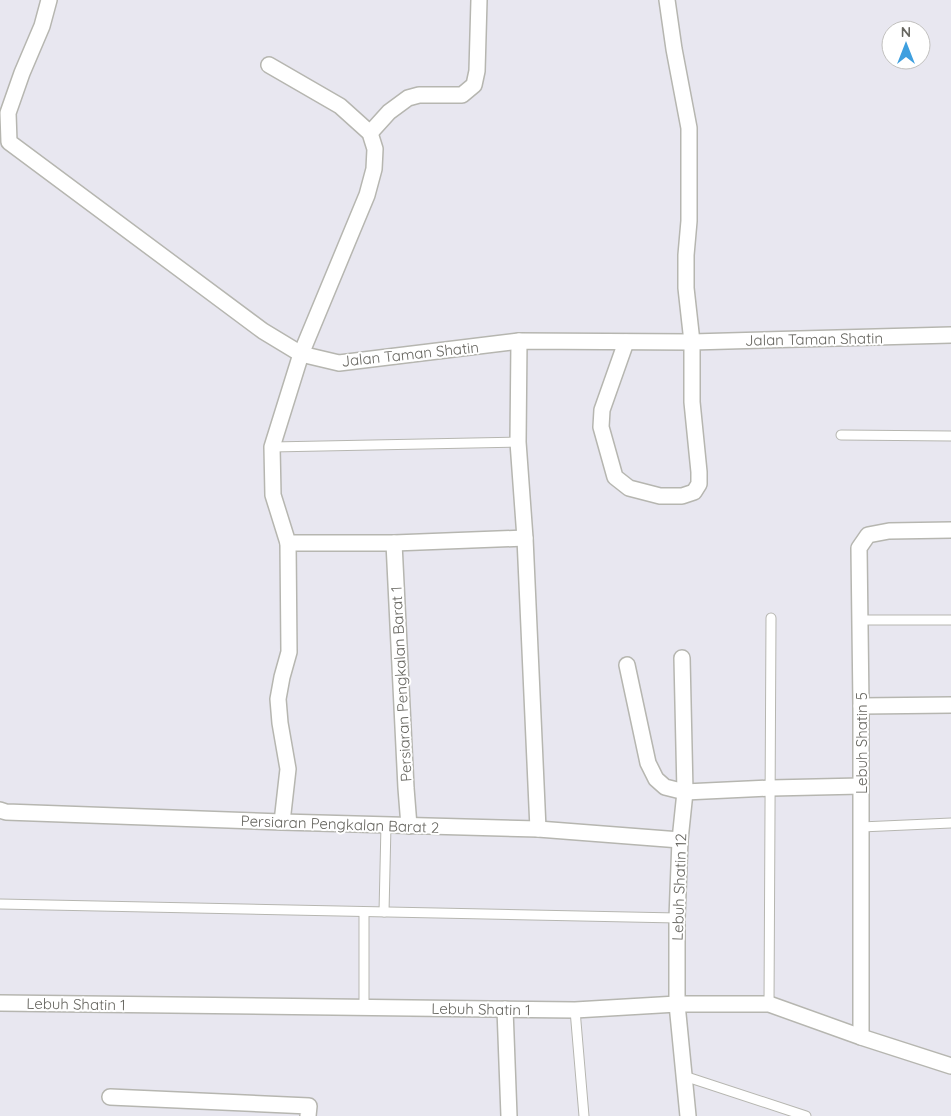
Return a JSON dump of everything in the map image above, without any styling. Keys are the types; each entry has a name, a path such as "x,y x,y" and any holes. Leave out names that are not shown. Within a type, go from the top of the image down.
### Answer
{"street":[{"path":"4,142 8,113 22,73 42,26 49,0"},
{"path":"370,134 389,112 408,98 419,95 462,95 474,86 477,71 479,0"},
{"path":"626,342 602,410 601,427 615,477 629,488 660,496 682,496 694,492 699,484 699,472 692,402 692,342 686,288 690,128 674,49 667,0"},
{"path":"269,65 340,106 370,134 375,149 374,169 367,195 301,354 272,448 273,496 288,543 289,652 278,699 280,724 288,769 282,822"},
{"name":"Jalan Taman Shatin","path":"4,142 263,331 301,354 339,363 519,341 692,342 951,335"},
{"path":"519,341 518,442 525,538 538,829"},
{"name":"Lebuh Shatin 5","path":"861,1038 860,548 868,535 889,531 951,530"},
{"path":"288,543 394,543 525,538"},
{"name":"Persiaran Pengkalan Barat 1","path":"394,543 409,826"},
{"name":"Lebuh Shatin 12","path":"682,658 685,792 680,840 677,918 677,1004 688,1116"},
{"path":"627,665 648,763 656,779 665,787 685,792 861,786"},
{"path":"861,706 951,705"},
{"name":"Persiaran Pengkalan Barat 2","path":"0,810 6,812 282,822 538,829 680,840"},
{"name":"Lebuh Shatin 1","path":"0,1003 575,1010 677,1004 770,1004 861,1038 951,1066"},
{"path":"505,1009 509,1116"},
{"path":"110,1097 309,1106 308,1116"}],"lane":[{"path":"841,435 951,436"},
{"path":"272,448 518,442"},
{"path":"770,1004 771,618"},
{"path":"861,620 951,620"},
{"path":"861,827 951,823"},
{"path":"384,912 386,825"},
{"path":"0,904 677,918"},
{"path":"364,912 364,1007"},
{"path":"575,1010 584,1116"},
{"path":"684,1076 806,1116"}]}
